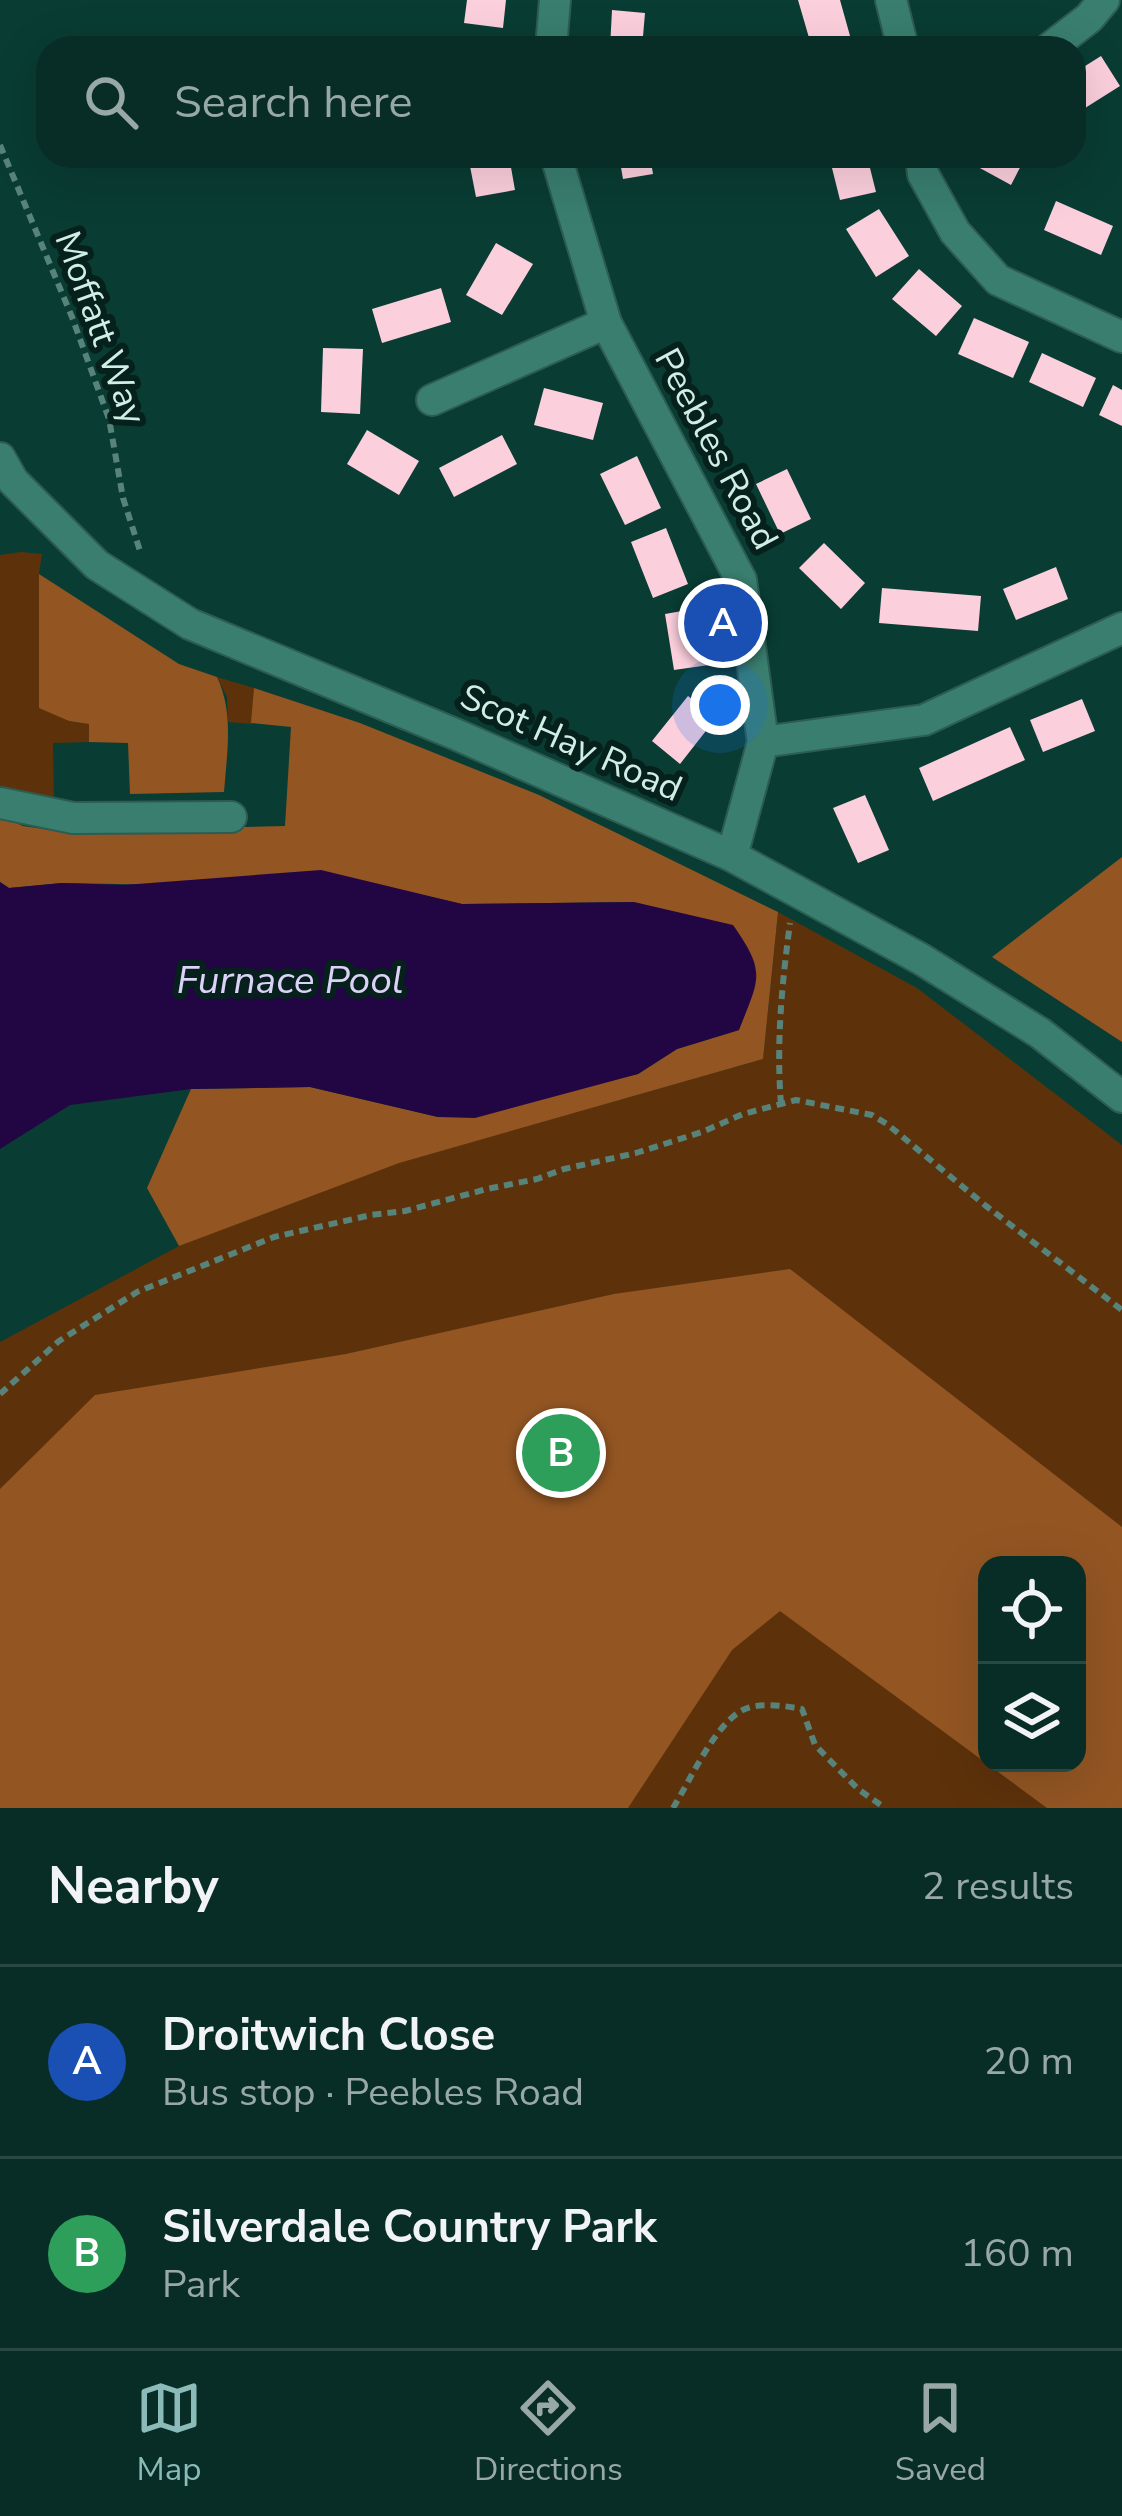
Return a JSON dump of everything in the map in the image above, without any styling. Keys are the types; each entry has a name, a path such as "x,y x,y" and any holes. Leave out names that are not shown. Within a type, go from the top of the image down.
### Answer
{"street":[{"path":"551,36 555,0"},
{"path":"891,0 900,36"},
{"path":"1066,36 1104,0"},
{"name":"Peebles Road","path":"560,168 606,323 741,580 763,742 732,856"},
{"path":"922,168 955,232 998,280 1122,338"},
{"path":"432,400 606,323"},
{"name":"Scot Hay Road","path":"4,477 97,565 190,624 732,856 921,959 1040,1033 1122,1097"},
{"path":"763,742 924,720 1122,628"},
{"path":"0,803 73,818 231,817"}],"path":[{"name":"Moffatt Way","path":"0,145 110,418 124,498 155,602"},
{"path":"781,1104 781,992 794,889"},
{"path":"0,1394 59,1341 137,1292 252,1244 624,1156 796,1100 872,1115 887,1124 1122,1310"},
{"path":"673,1808 725,1722 746,1708 774,1705 802,1709 815,1745 884,1808"}],"shaded area":[{"path":"42,554 39,707 89,724 89,742 53,743 54,803 0,789 0,555"},
{"path":"39,574 179,664 217,677 227,719 224,792 130,794 128,743 89,742 89,724 39,708"},
{"path":"217,677 254,688 252,724 228,722 227,697"},
{"path":"254,688 360,723 539,795 778,912 763,1059 399,1163 179,1246 147,1188 191,1089 310,1087 438,1117 638,1074 677,1049 739,1030 634,902 462,904 395,889 62,883 9,888 0,882 0,816 23,826 57,831 285,826 291,727 251,723"},
{"path":"1122,857 1122,1042 992,957"},
{"path":"778,912 917,988 1122,1145 1122,1808 0,1808 0,1342 179,1246 368,1171 763,1059"},
{"path":"790,1269 1122,1527 1122,1808 1047,1808 998,1772 1086,1772 1086,1556 978,1556 978,1757 780,1611 732,1650 628,1808 0,1808 0,1489 95,1395 346,1354 614,1294"}],"water":[{"name":"Furnace Pool","path":"321,870 462,904 634,902 733,925 751,954 755,987 739,1030 677,1049 638,1074 475,1118 438,1117 310,1087 191,1089 70,1105 0,1149 0,882 9,888 62,883 124,885"}],"building":[{"path":"467,0 506,0 503,28 464,23"},
{"path":"798,0 840,0 850,36 808,36"},
{"path":"612,10 645,13 643,36 611,36"},
{"path":"1101,56 1120,86 1086,107 1086,65"},
{"path":"470,168 511,168 515,190 476,197"},
{"path":"621,168 652,168 653,174 623,179"},
{"path":"832,168 870,168 876,192 840,200"},
{"path":"980,168 1020,168 1011,185"},
{"path":"1056,201 1113,226 1101,255 1044,230"},
{"path":"879,209 909,256 876,277 846,229"},
{"path":"496,243 533,264 502,315 466,295"},
{"path":"919,269 962,306 936,336 892,299"},
{"path":"441,288 451,322 382,343 372,309"},
{"path":"974,318 1029,342 1013,378 958,354"},
{"path":"323,348 363,349 360,414 321,412"},
{"path":"1042,353 1096,378 1083,407 1029,382"},
{"path":"1113,385 1122,390 1122,426 1099,415"},
{"path":"544,388 603,403 593,440 534,425"},
{"path":"367,430 419,461 399,495 347,464"},
{"path":"502,435 517,464 454,497 439,468"},
{"path":"637,456 661,508 625,525 600,474"},
{"path":"787,469 811,519 780,534 756,484"},
{"path":"666,528 688,584 653,598 631,542"},
{"path":"824,543 865,583 841,609 799,568"},
{"path":"1056,567 1068,599 1016,620 1003,589"},
{"path":"882,588 981,596 978,631 879,623"},
{"path":"699,608 709,665 674,670 665,614"},
{"path":"688,696 716,718 680,764 652,741"},
{"path":"1082,699 1095,731 1043,752 1030,720"},
{"path":"1010,727 1025,760 933,801 919,768"},
{"path":"865,795 889,850 858,863 833,808"}],"place":[{"name":"Droitwich Close","path":"723,623"},
{"name":"Silverdale Country Park","path":"561,1453"}]}
